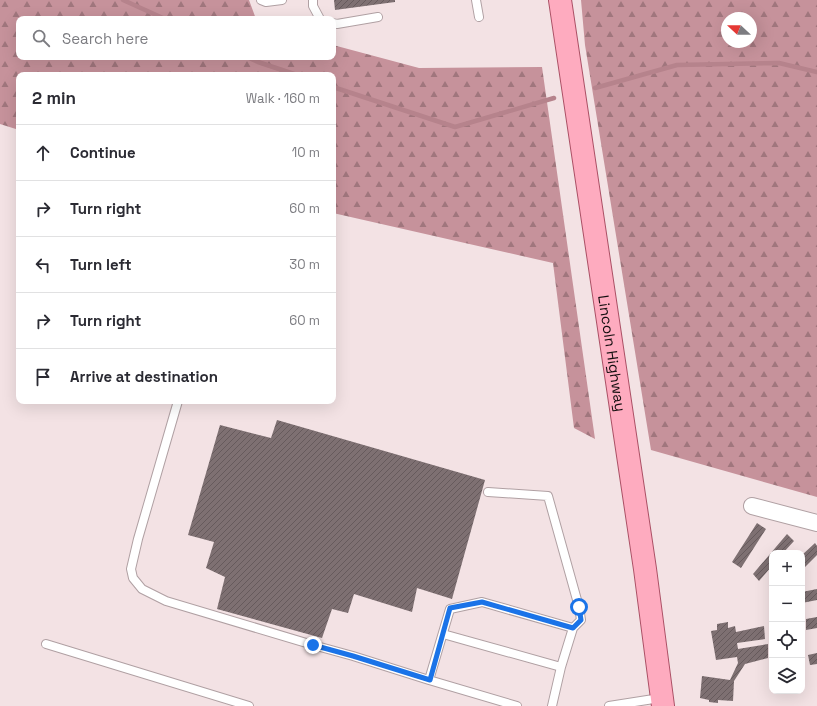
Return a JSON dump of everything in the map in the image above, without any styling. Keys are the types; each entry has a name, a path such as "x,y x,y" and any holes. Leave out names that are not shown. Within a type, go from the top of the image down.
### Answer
{"main road":[{"name":"Lincoln Highway","path":"560,0 645,570 662,702"}],"street":[{"path":"752,506 817,523"}],"lane":[{"path":"261,0 266,2 282,0"},
{"path":"313,0 313,6 318,16"},
{"path":"476,0 479,16"},
{"path":"336,24 378,17"},
{"path":"177,404 138,539 131,569 133,578 142,589 166,601 517,706"},
{"path":"488,492 548,496 579,607 581,620 573,628 552,706"},
{"path":"430,680 450,608 482,602 573,628"},
{"path":"443,634 562,667"},
{"path":"46,644 249,706"},
{"path":"609,706 662,702"}],"green space":[{"path":"0,0 249,0 255,16 16,16 16,60 336,60 336,46 419,68 542,67 595,439 574,428 553,263 336,214 336,72 16,72 16,129 0,124"},
{"path":"581,0 817,0 817,497 651,450 585,45"}],"building":[{"path":"334,0 395,0 395,2 335,10"},
{"path":"277,420 485,480 452,599 417,588 412,612 354,594 348,613 332,609 322,638 217,609 225,577 206,568 214,542 188,535 220,425 271,438"},
{"path":"757,523 766,529 741,568 732,562"},
{"path":"787,534 794,541 786,550 773,550"},
{"path":"815,543 817,546 817,555 805,567 805,552"},
{"path":"769,555 769,569 759,581 753,574"},
{"path":"817,589 817,600 805,602 805,591"},
{"path":"817,617 817,628 806,630 806,619"},
{"path":"728,622 728,628 735,626 736,632 764,626 765,639 737,643 738,649 768,644 768,658 745,664 734,681 733,701 718,700 718,703 709,702 709,700 700,698 702,676 730,680 738,663 737,657 716,660 711,631 717,630 717,624"},
{"path":"817,653 817,664 810,665 808,655"}],"waterway":[{"path":"123,0 158,16"},
{"path":"254,60 288,72"},
{"path":"595,88 677,65 779,63 817,72"},
{"path":"336,88 455,127 554,98"}],"route":[{"path":"313,645 430,680 450,608 482,602 573,628 581,620 579,607"}]}
